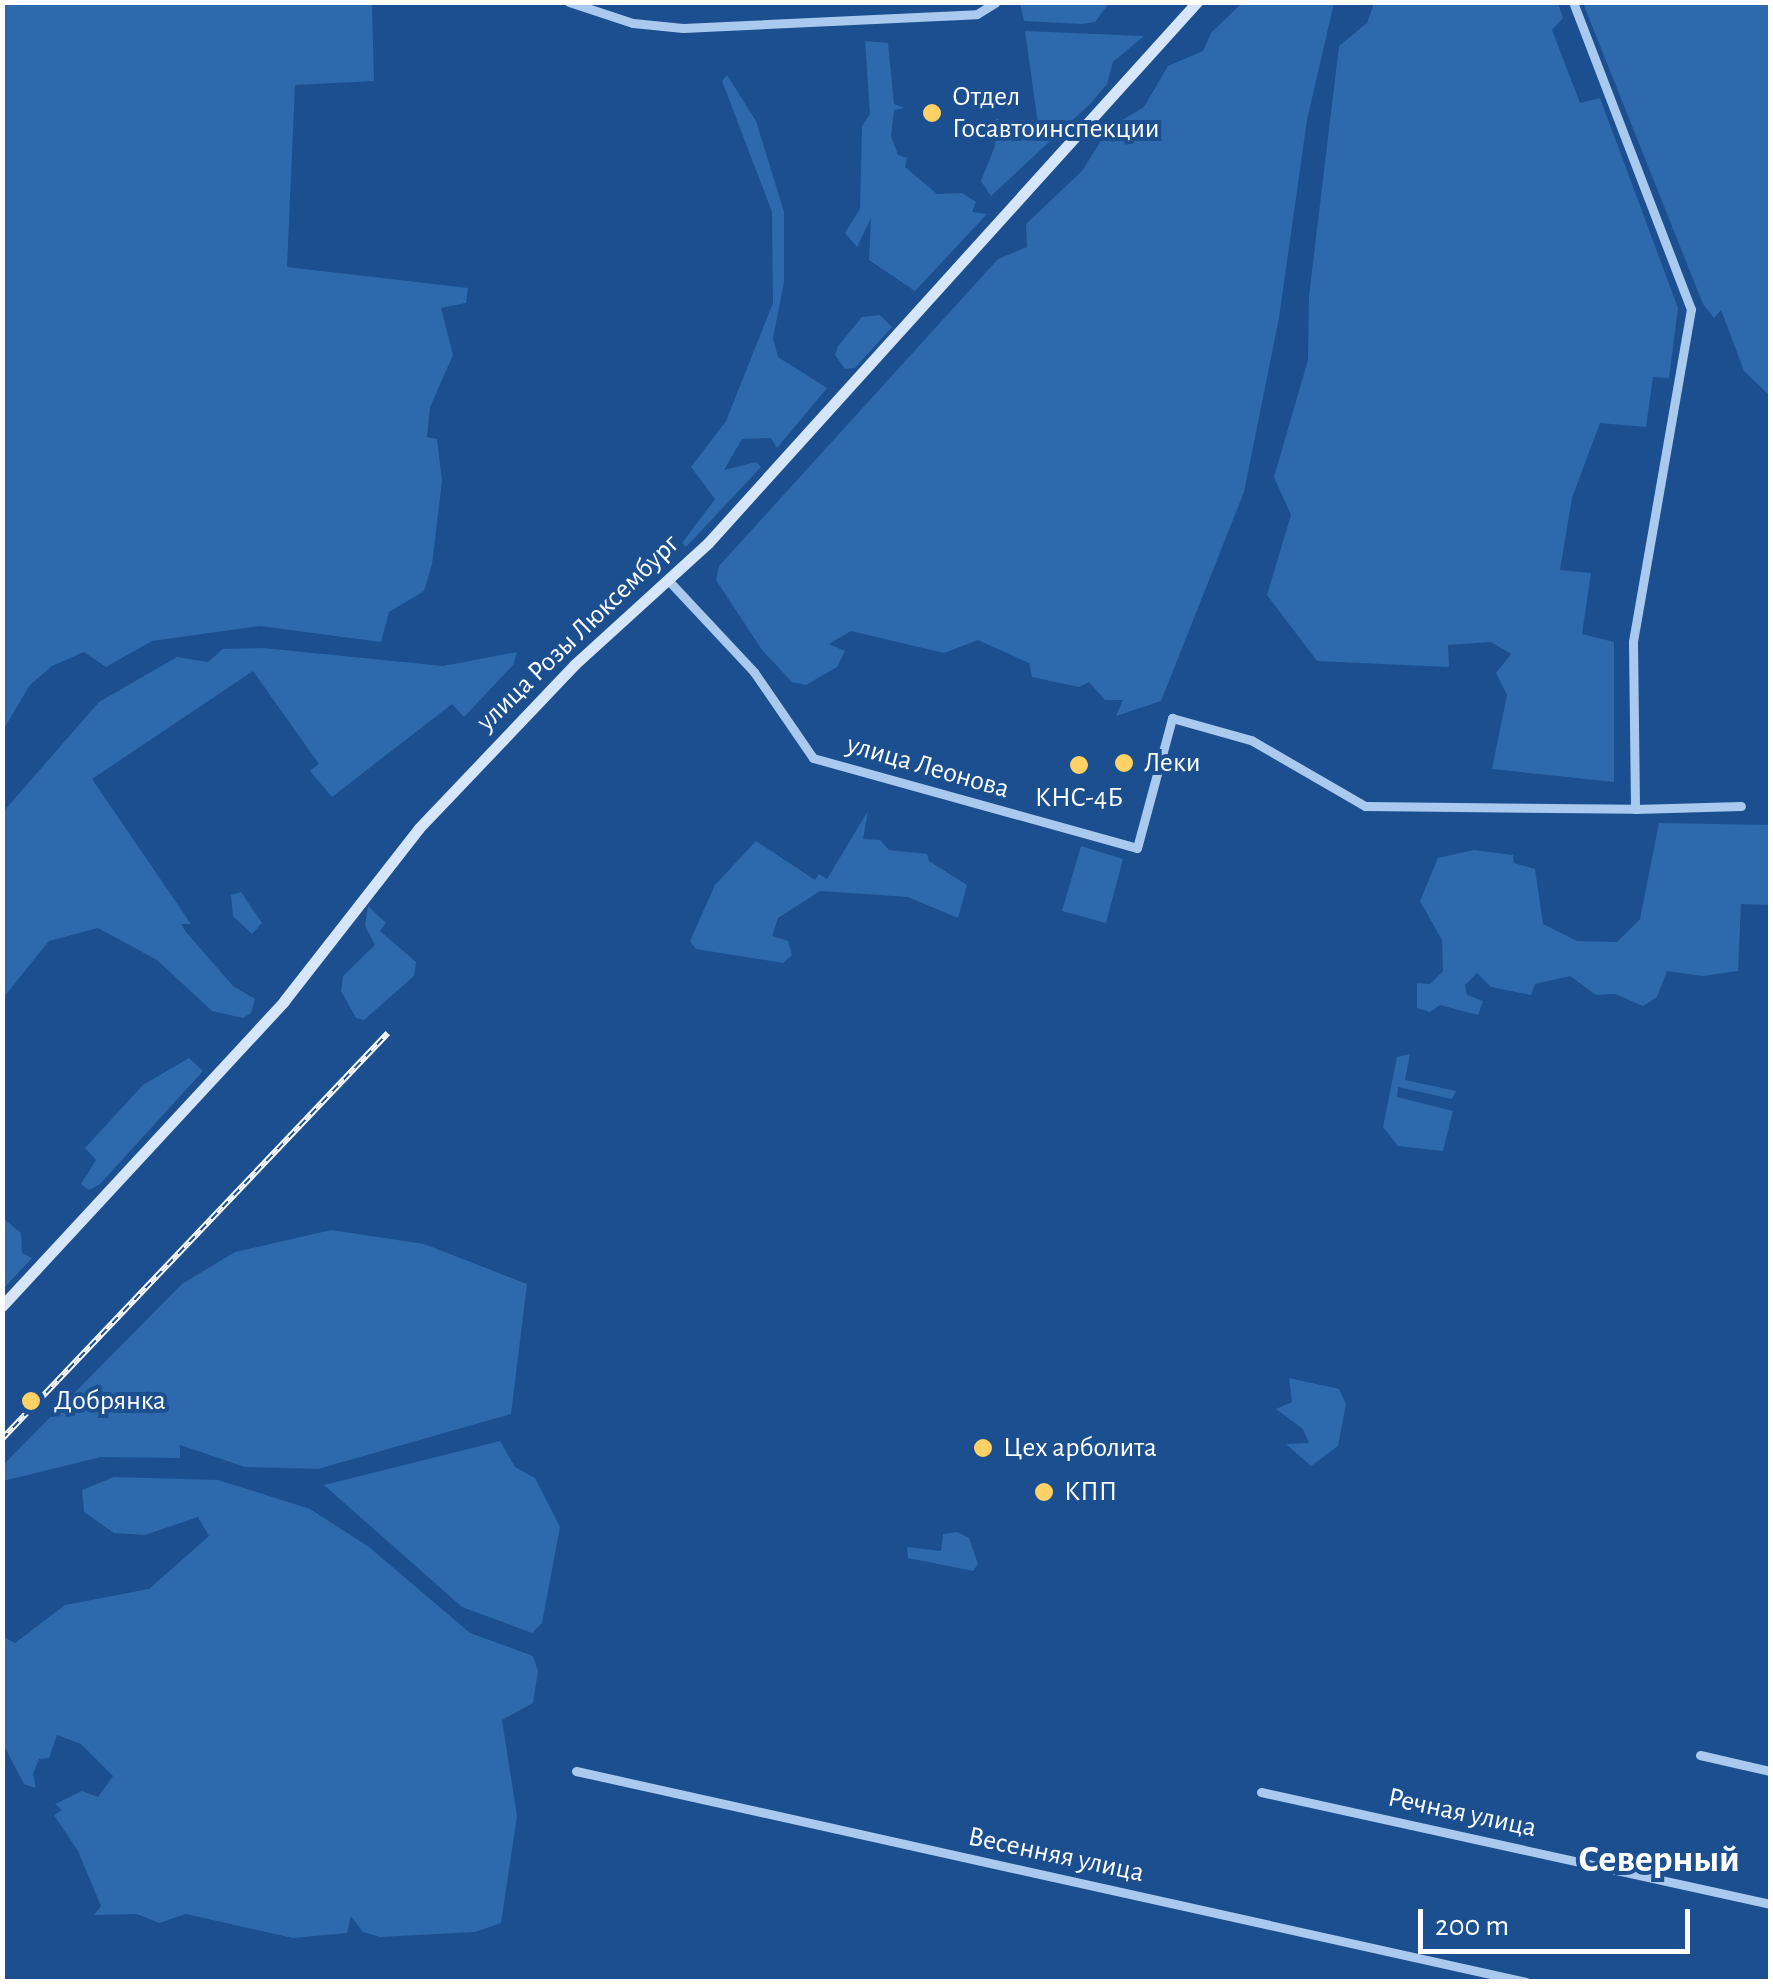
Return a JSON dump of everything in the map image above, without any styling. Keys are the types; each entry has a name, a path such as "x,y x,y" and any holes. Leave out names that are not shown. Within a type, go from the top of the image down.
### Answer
{"street":[{"path":"568,2 633,23 683,28 977,14 996,2"},
{"name":"улица Розы Люксембург","path":"2,1306 255,1034 430,816 574,665 708,544 1197,2"},
{"path":"1573,2 1691,309 1633,642 1635,809 1740,806"},
{"name":"улица Леонова","path":"668,580 754,672 813,758 1137,848 1172,718 1252,740 1365,806 1635,809"},
{"path":"1700,1755 1770,1771"},
{"name":"Весенняя улица","path":"576,1771 1526,1982"},
{"name":"Речная улица","path":"1261,1792 1770,1904"}],"shaded area":[{"path":"3,2 372,3 374,81 295,85 287,267 468,288 466,303 441,308 453,355 430,407 427,437 437,439 442,481 432,564 424,591 389,612 381,642 260,626 152,641 106,667 84,652 52,666 30,685 3,730"},
{"path":"1020,2 1109,3 1095,22 1082,24 1024,21"},
{"path":"1243,2 1334,3 1307,120 1279,318 1244,492 1161,701 1116,716 1123,700 1105,700 1089,682 1079,687 1032,677 1029,663 978,640 944,653 851,631 829,644 845,651 837,667 806,685 792,682 762,650 716,580 719,566 998,259 1027,247 1026,224 1082,171 1109,128 1144,107 1168,66 1203,51 1211,33"},
{"path":"1374,3 1558,3 1563,18 1552,30 1580,103 1600,98 1678,308 1669,378 1653,377 1646,427 1600,423 1572,498 1560,570 1591,573 1582,634 1614,642 1614,782 1492,769 1507,695 1496,673 1511,654 1491,642 1448,645 1449,667 1317,661 1267,595 1291,515 1274,477 1308,360 1309,296 1339,46 1367,23"},
{"path":"1583,3 1770,3 1770,396 1744,371 1721,310 1714,318 1703,304"},
{"path":"1025,31 1144,36 1113,62 1107,84 1091,103 991,196 981,181 995,146 996,118 1021,133 1038,124"},
{"path":"865,41 888,43 894,104 904,108 894,110 891,136 898,155 907,158 905,167 937,194 962,193 976,202 972,212 987,214 915,291 869,260 871,218 857,247 845,233 860,209 862,126 870,114"},
{"path":"727,75 756,121 784,212 784,282 773,338 778,357 827,388 777,448 771,438 742,439 724,470 756,462 761,467 686,547 682,543 715,499 691,467 726,421 773,303 772,212 722,81"},
{"path":"880,315 892,327 855,368 845,369 835,355 838,346 862,317"},
{"path":"263,648 443,666 517,652 513,665 464,717 452,704 332,797 310,771 319,764 253,671 92,779 191,924 181,924 186,932 233,986 255,999 251,1013 243,1018 212,1011 157,960 98,928 49,941 3,998 3,812 99,702 177,657 208,662 223,649"},
{"path":"868,811 863,839 880,840 889,850 927,854 929,861 967,885 958,918 908,897 820,891 778,918 772,936 788,941 792,955 783,963 696,949 690,941 715,885 756,841 815,880 819,874 827,879"},
{"path":"1659,823 1770,825 1770,905 1741,904 1738,971 1703,976 1667,971 1657,997 1643,1006 1615,994 1596,995 1570,976 1535,984 1531,995 1491,987 1477,973 1465,985 1467,995 1483,1001 1478,1015 1440,1005 1430,1012 1417,1008 1417,983 1430,984 1443,971 1442,940 1420,901 1438,858 1474,850 1513,855 1514,863 1535,869 1543,924 1577,941 1617,942 1640,919"},
{"path":"1081,846 1123,859 1106,923 1062,911"},
{"path":"241,892 262,923 252,934 233,916 231,895"},
{"path":"368,906 386,923 380,931 416,962 414,976 364,1020 356,1018 341,991 343,976 375,945 365,926"},
{"path":"1410,1054 1405,1080 1456,1091 1452,1099 1398,1087 1397,1097 1453,1111 1443,1151 1398,1146 1383,1127 1397,1057"},
{"path":"189,1058 203,1071 100,1184 89,1190 81,1184 96,1160 85,1148 143,1085"},
{"path":"4,1219 21,1233 22,1253 32,1258 3,1289"},
{"path":"331,1230 424,1244 527,1284 511,1414 318,1469 245,1467 180,1445 180,1458 101,1457 3,1481 3,1465 182,1284 235,1252"},
{"path":"1289,1378 1339,1389 1346,1404 1338,1446 1311,1466 1286,1444 1309,1443 1303,1429 1276,1409 1292,1402"},
{"path":"500,1441 515,1467 535,1478 560,1527 542,1623 532,1633 462,1607 324,1485"},
{"path":"114,1477 218,1480 310,1509 369,1547 470,1633 533,1656 538,1671 533,1703 502,1720 517,1816 501,1923 475,1932 380,1937 363,1932 351,1916 347,1933 293,1938 186,1914 159,1923 137,1914 94,1915 101,1906 78,1851 54,1815 62,1810 55,1804 82,1791 98,1797 113,1776 81,1744 57,1735 49,1758 39,1759 33,1774 36,1788 24,1784 3,1744 2,1636 15,1643 65,1605 149,1589 209,1536 198,1517 145,1535 114,1533 84,1512 82,1490"},
{"path":"957,1532 969,1538 978,1564 973,1571 908,1558 907,1547 941,1551 943,1534"}],"railway":[{"path":"2,1439 388,1033"}],"place":[{"name":"Отдел Госавтоинспекции","path":"932,113"},
{"name":"Леки","path":"1124,763"},
{"name":"КНС-4Б","path":"1079,765"},
{"name":"Добрянка","path":"31,1401"},
{"name":"Цех арболита","path":"983,1448"},
{"name":"КПП","path":"1044,1492"}],"district":[{"name":"Северный","path":"1659,1861"}]}
